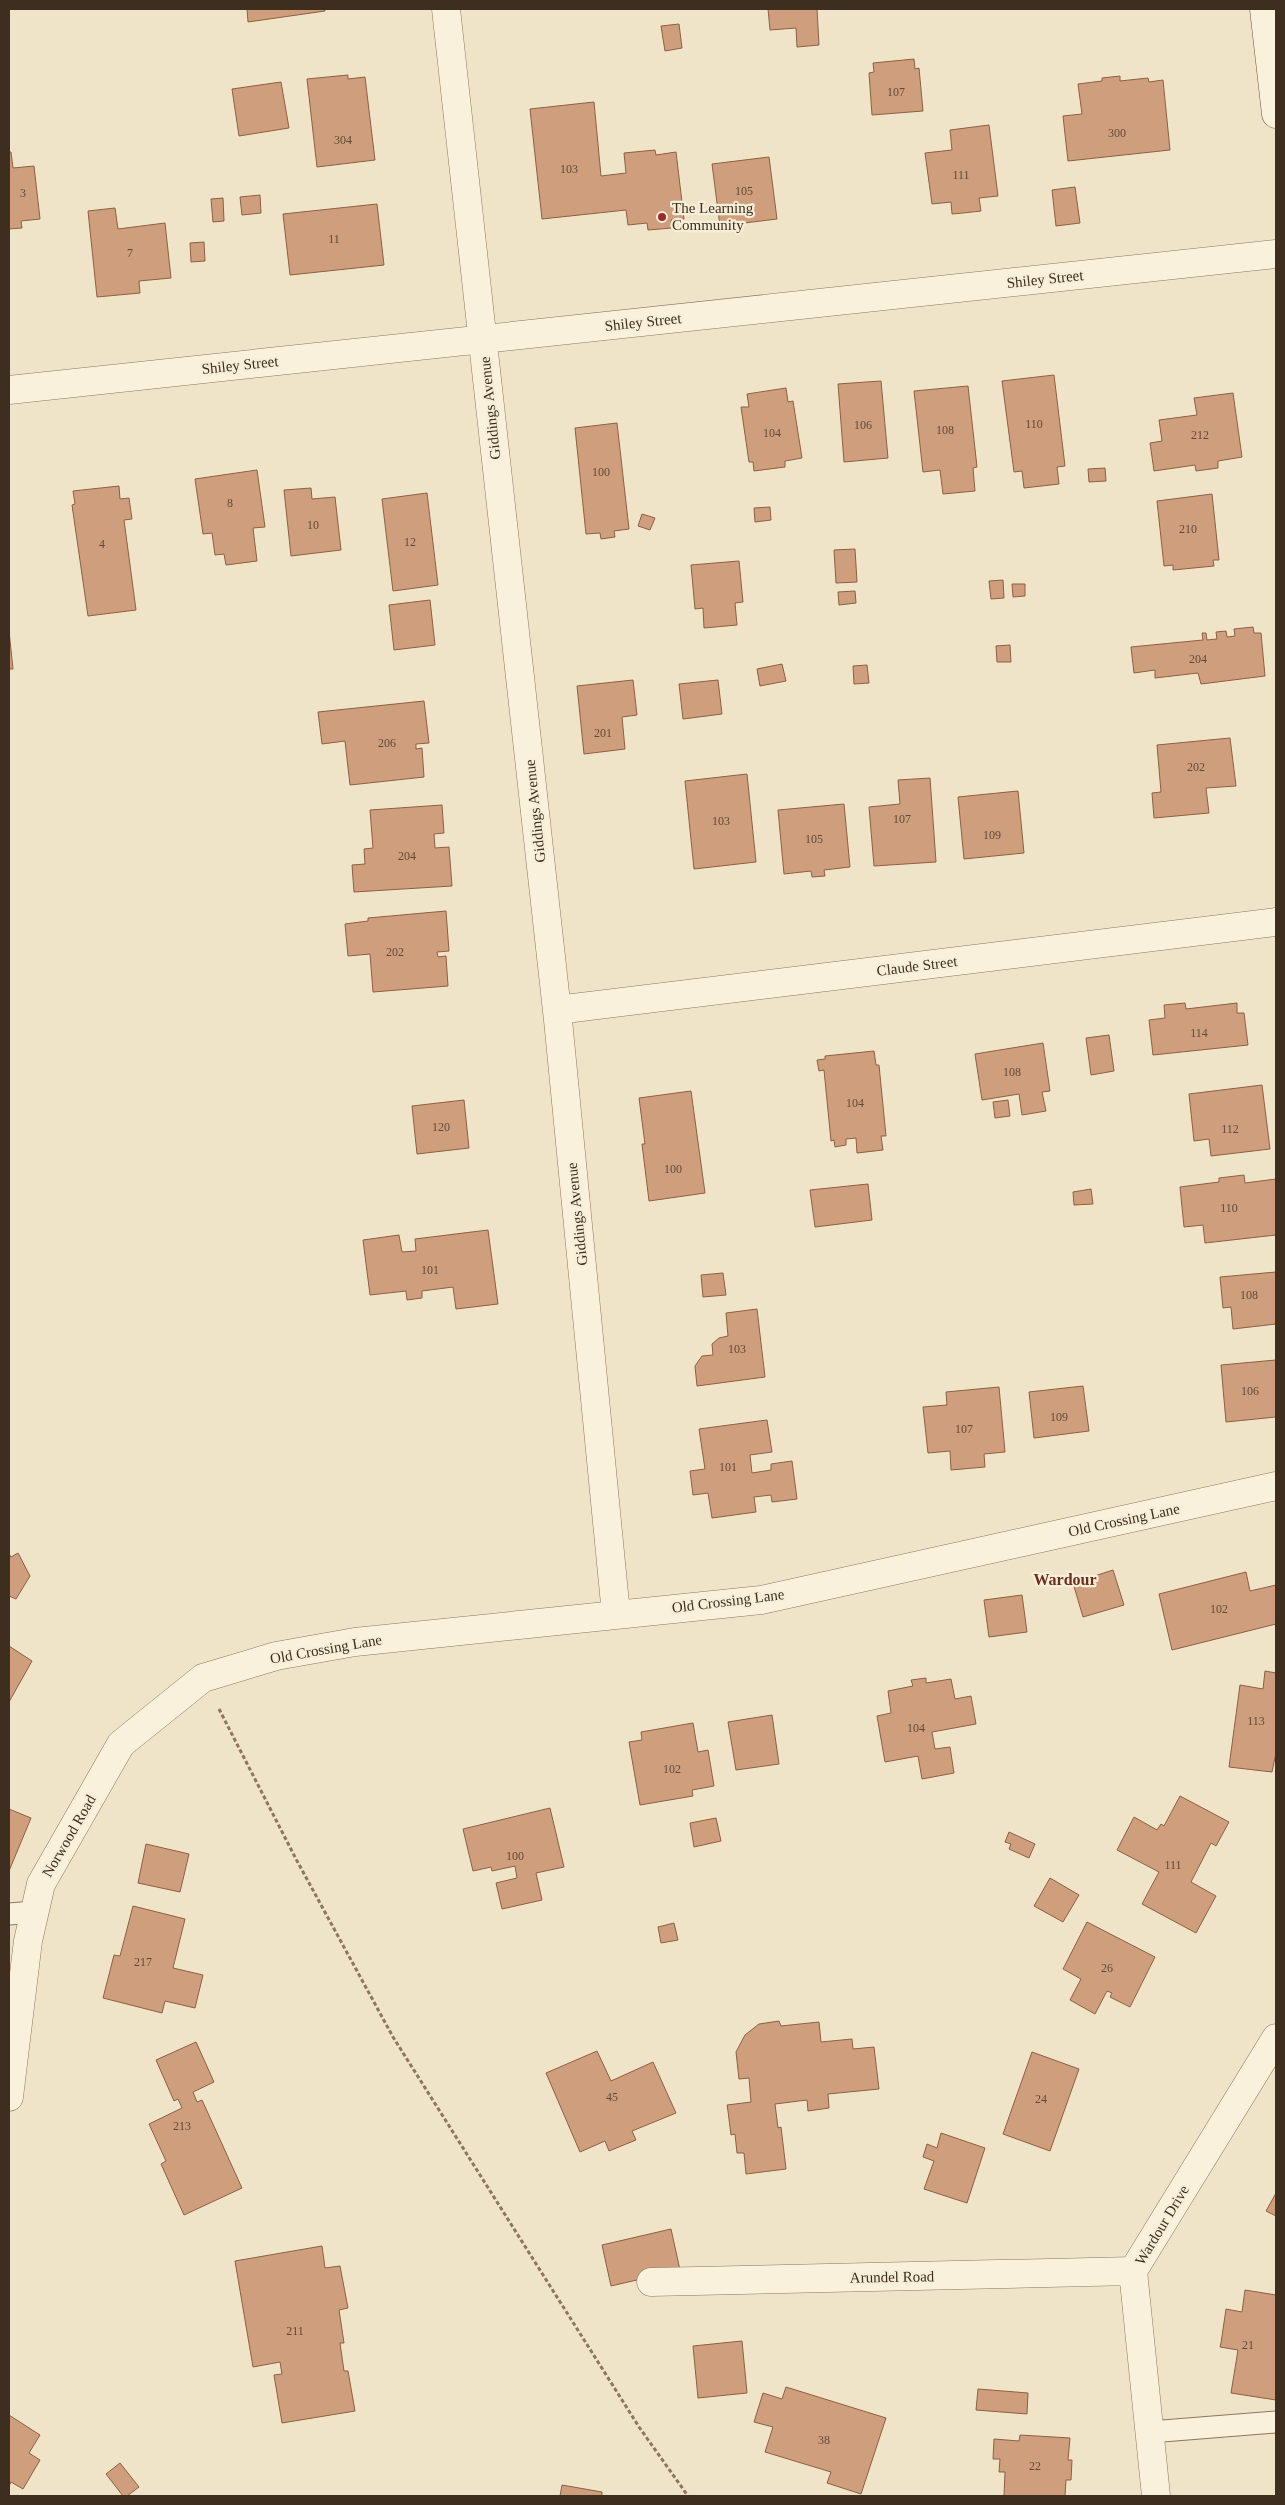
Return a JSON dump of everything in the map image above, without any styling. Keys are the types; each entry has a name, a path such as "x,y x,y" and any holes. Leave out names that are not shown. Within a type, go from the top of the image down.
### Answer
{"street":[{"name":"Giddings Avenue","path":"446,9 557,1010 616,1614"},
{"path":"1264,9 1276,114"},
{"name":"Shiley Street","path":"9,390 1276,254"},
{"name":"Claude Street","path":"557,1010 1276,922"},
{"name":"Old Crossing Lane","path":"203,1678 276,1656 356,1642 761,1600 1276,1486"},
{"name":"Norwood Road","path":"9,2097 28,1941 22,1913 41,1884 121,1744 203,1678"},
{"name":"Wardour Drive","path":"1156,2496 1134,2271 1276,2038"},
{"name":"Arundel Road","path":"651,2282 1134,2271"}],"lane":[{"path":"1150,2432 1276,2422"}],"path":[{"path":"203,1678 296,1859 393,2037 639,2427 688,2496"}],"building":[{"path":"247,9 325,9 325,11 248,22"},
{"path":"768,9 817,9 819,45 797,47 796,28 770,30"},
{"path":"679,24 682,48 665,51 661,26"},
{"path":"914,59 915,69 919,68 923,111 872,115 869,73 874,72 873,63"},
{"path":"348,75 348,79 365,77 375,160 317,167 307,79"},
{"path":"1120,76 1120,81 1148,78 1149,82 1163,80 1170,150 1068,161 1063,116 1082,114 1078,84 1102,81 1102,78"},
{"path":"281,82 289,128 239,136 232,89"},
{"path":"594,102 601,176 626,173 624,153 655,150 656,155 676,152 684,219 671,220 672,228 648,230 647,223 628,225 626,210 542,219 530,109"},
{"path":"989,125 998,196 979,198 981,211 952,214 951,202 932,204 925,153 952,150 950,130"},
{"path":"9,152 11,152 13,168 34,166 40,219 21,221 22,228 9,229"},
{"path":"769,157 777,219 720,226 712,164"},
{"path":"1075,187 1080,223 1056,226 1052,190"},
{"path":"260,195 261,213 242,215 240,197"},
{"path":"223,198 224,221 213,222 211,199"},
{"path":"377,204 384,265 290,275 283,214"},
{"path":"115,208 118,229 165,223 171,278 139,281 140,293 97,297 88,211"},
{"path":"204,242 205,261 191,262 190,243"},
{"path":"1054,375 1065,466 1057,467 1059,484 1024,488 1022,471 1014,472 1002,381"},
{"path":"881,381 888,458 844,462 838,384"},
{"path":"968,386 977,467 973,468 975,491 943,494 940,470 923,472 914,391"},
{"path":"786,388 788,402 793,401 802,458 785,461 785,467 754,471 753,462 749,462 741,407 749,407 747,394"},
{"path":"1233,393 1242,457 1218,461 1218,468 1196,471 1195,465 1154,471 1150,443 1162,441 1159,420 1197,415 1194,398"},
{"path":"617,423 629,529 614,531 615,537 601,539 600,533 586,534 575,428"},
{"path":"1105,468 1106,481 1089,482 1088,469"},
{"path":"257,470 265,527 253,528 257,561 226,565 224,554 215,555 212,533 203,534 195,479"},
{"path":"119,486 120,499 129,498 132,519 124,520 136,610 88,616 72,505 75,504 73,491"},
{"path":"311,488 312,499 335,497 341,550 291,556 284,490"},
{"path":"427,493 438,585 393,591 382,499"},
{"path":"1212,494 1219,560 1213,560 1214,566 1173,570 1173,565 1164,566 1157,501"},
{"path":"770,507 771,520 755,522 754,508"},
{"path":"642,514 655,518 650,530 638,526"},
{"path":"855,549 857,582 836,583 834,550"},
{"path":"739,561 743,602 735,603 737,625 704,628 703,608 695,609 691,565"},
{"path":"1003,580 1004,598 991,599 989,581"},
{"path":"1012,584 1025,584 1025,596 1013,597"},
{"path":"855,591 856,603 839,605 838,592"},
{"path":"430,600 435,645 394,650 389,605"},
{"path":"1253,627 1254,633 1261,633 1265,676 1201,684 1198,673 1155,678 1155,670 1134,673 1131,647 1203,640 1202,633 1206,633 1207,640 1217,639 1216,632 1226,631 1227,637 1235,636 1234,629"},
{"path":"9,631 13,669 9,669"},
{"path":"1010,645 1011,662 997,662 996,646"},
{"path":"782,664 786,681 760,686 757,669"},
{"path":"867,665 869,683 854,684 853,666"},
{"path":"633,680 637,715 622,717 625,749 584,754 577,686"},
{"path":"718,680 722,714 683,719 679,684"},
{"path":"424,701 429,743 416,744 416,749 422,748 424,777 350,785 345,741 322,744 318,712"},
{"path":"1230,738 1236,786 1206,788 1209,813 1154,818 1152,793 1161,792 1157,745"},
{"path":"747,774 756,862 694,869 685,781"},
{"path":"930,778 936,862 874,866 869,807 900,804 898,780"},
{"path":"1018,791 1024,853 964,859 958,797"},
{"path":"844,804 850,867 824,870 825,876 812,877 811,871 784,874 778,810"},
{"path":"442,805 444,833 434,834 435,848 449,847 452,886 354,892 352,865 365,864 364,849 373,848 370,810"},
{"path":"446,911 449,951 437,952 438,957 446,956 448,986 373,992 370,954 348,956 345,924 368,921 368,918"},
{"path":"1185,1003 1186,1009 1237,1003 1237,1013 1244,1013 1248,1045 1153,1055 1149,1020 1165,1018 1164,1005"},
{"path":"1109,1035 1114,1071 1091,1075 1086,1038"},
{"path":"1043,1043 1050,1091 1042,1092 1046,1111 1022,1115 1019,1094 982,1100 975,1054"},
{"path":"874,1051 876,1065 879,1065 886,1136 881,1136 883,1150 857,1153 856,1138 846,1139 846,1145 835,1147 834,1140 831,1141 824,1070 819,1071 817,1060 825,1059 825,1056"},
{"path":"1262,1085 1270,1149 1211,1156 1209,1139 1194,1141 1189,1094"},
{"path":"691,1091 705,1193 649,1201 642,1144 645,1144 639,1098"},
{"path":"464,1100 469,1148 417,1154 412,1106"},
{"path":"1008,1100 1010,1116 995,1118 993,1102"},
{"path":"1244,1175 1245,1183 1276,1179 1276,1235 1205,1243 1203,1225 1184,1227 1180,1187 1219,1182 1219,1178"},
{"path":"868,1184 872,1220 815,1227 810,1190"},
{"path":"1091,1189 1093,1204 1074,1205 1073,1192"},
{"path":"488,1230 498,1304 456,1309 453,1287 422,1291 422,1298 407,1300 406,1291 370,1295 363,1240 399,1235 402,1252 416,1251 415,1239"},
{"path":"1276,1272 1276,1324 1233,1329 1231,1307 1223,1308 1220,1277"},
{"path":"723,1273 726,1295 703,1297 701,1275"},
{"path":"757,1309 765,1377 697,1386 695,1366 702,1356 713,1355 712,1344 719,1338 728,1336 726,1313"},
{"path":"1276,1360 1276,1417 1226,1422 1221,1365"},
{"path":"1083,1386 1089,1431 1034,1438 1029,1392"},
{"path":"999,1387 1005,1452 984,1454 985,1467 951,1470 950,1451 928,1453 923,1407 947,1405 946,1392"},
{"path":"767,1420 772,1452 750,1455 752,1473 771,1470 771,1464 792,1461 797,1499 772,1502 771,1495 754,1497 756,1512 712,1518 708,1493 693,1495 690,1471 705,1469 699,1429"},
{"path":"18,1553 30,1576 16,1599 9,1596 9,1554 11,1557"},
{"path":"1113,1570 1124,1605 1083,1617 1073,1583"},
{"path":"1246,1572 1250,1591 1276,1585 1276,1624 1172,1650 1159,1594"},
{"path":"1022,1595 1027,1632 989,1637 984,1600"},
{"path":"9,1646 32,1661 9,1702"},
{"path":"1265,1671 1276,1673 1276,1753 1272,1772 1229,1767 1240,1685 1263,1689"},
{"path":"926,1678 926,1683 951,1679 955,1699 971,1696 976,1724 932,1732 935,1749 950,1747 954,1773 922,1779 918,1756 885,1762 877,1716 891,1713 888,1691 913,1686 911,1680"},
{"path":"772,1715 779,1764 736,1770 728,1722"},
{"path":"693,1723 698,1752 708,1750 714,1786 692,1790 693,1796 640,1805 629,1742 642,1740 641,1732"},
{"path":"1180,1796 1229,1822 1216,1846 1211,1843 1191,1882 1216,1896 1196,1933 1142,1904 1159,1872 1117,1850 1134,1817 1157,1830 1161,1824 1164,1826"},
{"path":"550,1808 564,1867 536,1873 542,1900 502,1909 496,1883 517,1878 515,1866 492,1871 491,1867 473,1871 463,1829"},
{"path":"9,1809 31,1818 9,1871"},
{"path":"716,1818 721,1841 694,1847 690,1823"},
{"path":"1009,1832 1035,1844 1029,1858 1009,1849 1011,1844 1005,1842"},
{"path":"146,1844 189,1854 180,1892 138,1883"},
{"path":"1050,1878 1079,1895 1063,1922 1034,1906"},
{"path":"133,1906 185,1919 173,1968 203,1975 195,2008 165,2001 162,2013 103,1998 114,1955 120,1956"},
{"path":"1087,1922 1155,1957 1130,2007 1110,1997 1112,1993 1107,1991 1095,2014 1070,2000 1081,1979 1063,1969"},
{"path":"674,1923 678,1940 661,1943 658,1927"},
{"path":"779,2021 781,2026 819,2022 821,2042 852,2039 853,2049 874,2047 879,2089 828,2094 829,2108 808,2111 807,2100 775,2104 778,2128 781,2127 786,2169 746,2174 744,2153 737,2153 735,2134 731,2135 727,2105 751,2102 749,2078 739,2079 736,2052 745,2035 759,2024"},
{"path":"196,2042 214,2082 193,2092 197,2102 202,2100 242,2188 184,2215 161,2164 166,2161 149,2124 182,2108 178,2099 174,2101 156,2060"},
{"path":"597,2051 611,2081 653,2062 676,2113 632,2131 636,2140 609,2151 605,2141 580,2152 546,2073"},
{"path":"1032,2052 1079,2069 1050,2151 1003,2134"},
{"path":"941,2133 985,2148 967,2203 924,2189 934,2161 923,2157 927,2144 937,2148"},
{"path":"1276,2193 1276,2216 1266,2211"},
{"path":"671,2229 680,2270 611,2286 602,2245"},
{"path":"322,2246 325,2268 340,2266 348,2308 339,2310 344,2343 340,2343 344,2371 348,2371 355,2411 282,2423 274,2375 282,2374 280,2362 253,2367 235,2261"},
{"path":"1245,2290 1276,2295 1276,2400 1231,2393 1238,2350 1220,2347 1226,2309 1242,2312"},
{"path":"742,2341 747,2393 698,2398 693,2346"},
{"path":"786,2387 886,2418 861,2494 827,2483 831,2472 765,2452 773,2427 754,2422 763,2393 782,2399"},
{"path":"978,2389 1028,2393 1027,2414 976,2410"},
{"path":"9,2415 40,2435 29,2453 40,2460 23,2489 11,2482 9,2486"},
{"path":"1020,2435 1070,2438 1068,2460 1072,2460 1071,2480 1066,2480 1065,2496 1004,2496 1005,2472 999,2472 1000,2459 993,2459 994,2439 1019,2441"},
{"path":"120,2463 139,2487 127,2496 123,2496 106,2474"},
{"path":"562,2485 602,2492 602,2496 560,2496"}],"place":[{"name":"The Learning Community","path":"662,217"}],"district":[{"name":"Wardour","path":"1065,1579"}]}
